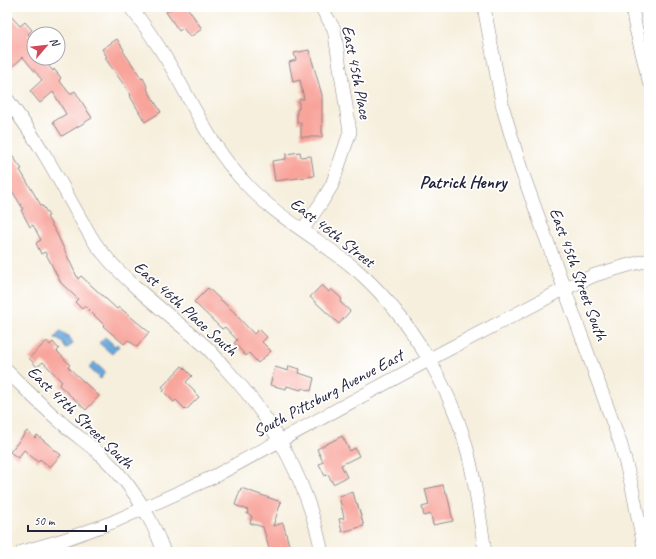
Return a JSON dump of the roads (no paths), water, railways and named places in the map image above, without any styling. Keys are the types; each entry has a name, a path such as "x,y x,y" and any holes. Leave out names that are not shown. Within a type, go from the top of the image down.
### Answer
{"street":[{"name":"East 46th Street","path":"130,7 158,46 212,141 246,185 266,203 337,254 361,274 407,327 428,360 455,413 468,452 485,552"},
{"name":"East 45th Place","path":"303,229 332,185 350,132 334,29 321,7"},
{"name":"East 45th Street South","path":"484,7 503,108 522,169 566,288 621,445 632,487 645,552"},
{"path":"632,7 634,25 649,81"},
{"name":"East 46th Place South","path":"7,99 20,116 46,157 70,201 99,248 116,269 205,346 237,380 263,413 280,440 299,478 311,509 322,552"},
{"name":"South Pittsburg Avenue East","path":"22,552 63,540 144,509 213,476 428,360 566,288 595,275 649,260"},
{"name":"East 47th Street South","path":"7,371 63,424 101,455 129,488 144,509 153,525 164,552"}],"water":[{"path":"60,331 68,336 73,344 66,349 62,342 55,338"},
{"path":"105,337 115,346 117,344 119,346 112,354 99,343"},
{"path":"94,362 105,372 102,378 99,379 99,377 89,368"}],"district":[{"name":"Patrick Henry","path":"463,182"}]}
